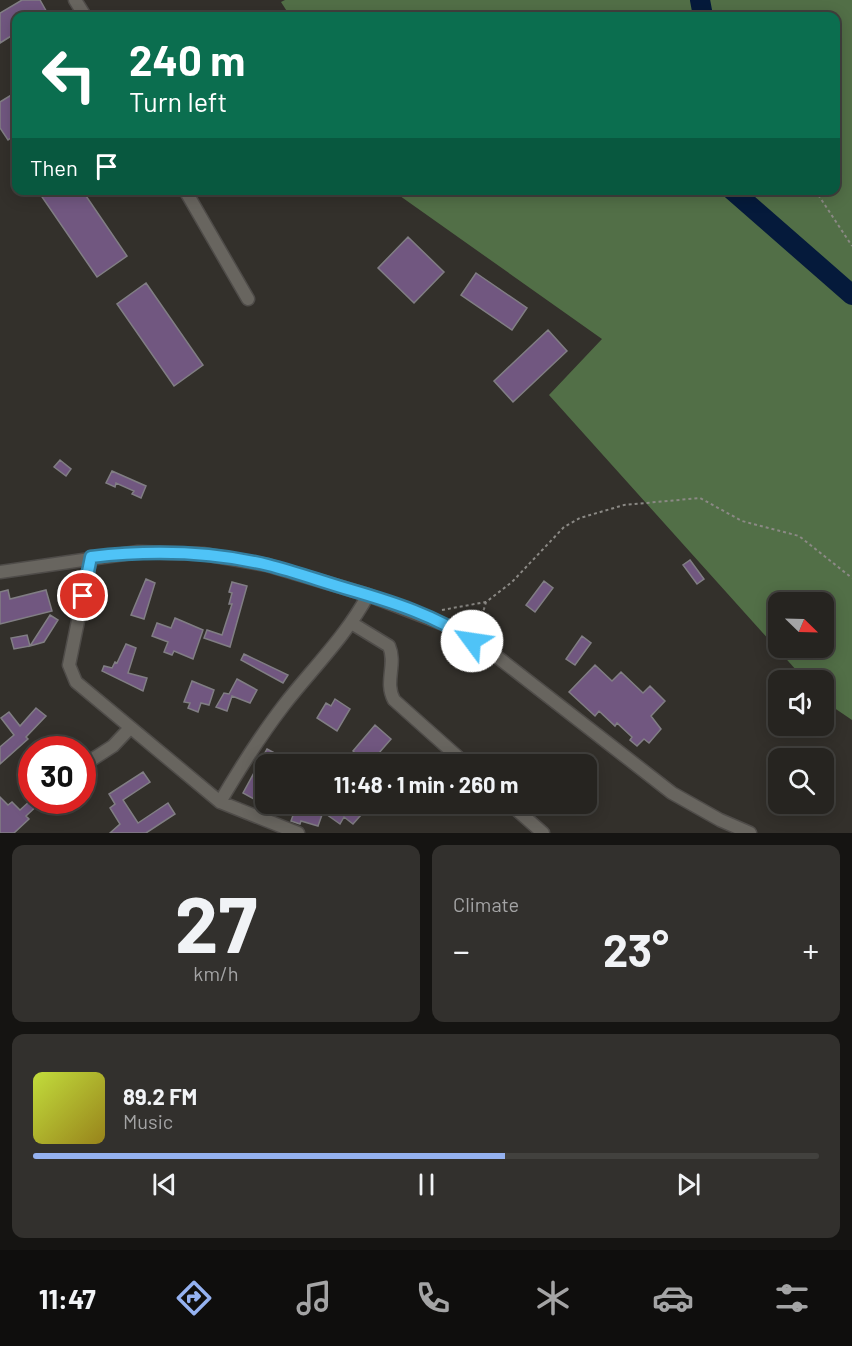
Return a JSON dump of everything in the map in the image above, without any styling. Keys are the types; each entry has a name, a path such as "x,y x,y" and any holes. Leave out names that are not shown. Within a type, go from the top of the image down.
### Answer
{"street":[{"path":"188,195 248,299"},
{"path":"0,572 138,552 203,554 267,565 368,595 456,629 672,793 720,820 750,833"},
{"path":"91,557 70,654 70,672 76,682 129,729 220,802 297,833"},
{"path":"220,802 244,761 284,705 352,624 368,595"},
{"path":"352,624 389,646 392,658 389,688 394,700 455,754"},
{"path":"96,757 113,746 129,729"},
{"path":"521,814 543,833"}],"path":[{"path":"817,195 852,246"},
{"path":"438,610 486,602 512,582 564,527 580,518 624,505 700,498 742,521 799,536 852,578"},
{"path":"486,602 482,616 489,652"}],"green space":[{"path":"285,0 852,0 852,720 834,708 834,670 796,670 785,658 834,658 834,592 768,592 768,639 549,395 602,339 399,195 840,195 840,12 287,12 281,2"}],"building":[{"path":"22,0 40,0 47,12 12,12 12,36 0,43 0,13"},
{"path":"12,94 12,137 8,140 0,128 0,102"},
{"path":"41,195 85,195 127,256 97,277"},
{"path":"408,237 444,272 414,303 378,268"},
{"path":"476,273 527,308 512,330 461,295"},
{"path":"146,283 203,365 174,386 117,304"},
{"path":"548,330 567,351 513,402 494,381"},
{"path":"60,460 71,469 66,476 54,467"},
{"path":"112,471 146,486 141,498 132,494 134,491 116,483 115,487 106,483"},
{"path":"690,560 704,579 697,584 683,565"},
{"path":"146,579 155,583 144,619 131,615"},
{"path":"544,581 553,588 535,612 526,605"},
{"path":"232,582 247,586 230,647 204,638 207,630 222,635 232,604 229,604 232,593 229,592"},
{"path":"8,590 10,599 46,590 52,611 0,624 0,592"},
{"path":"50,615 58,620 44,642 30,646"},
{"path":"175,618 203,630 193,659 174,651 172,655 164,652 168,642 152,636 157,623 171,628"},
{"path":"27,635 30,646 14,649 11,638"},
{"path":"582,636 591,643 575,665 566,659"},
{"path":"126,644 136,648 128,673 147,678 143,691 102,671 104,666 112,668 115,662 117,663"},
{"path":"244,654 288,675 283,683 241,660"},
{"path":"595,665 612,681 621,672 643,693 650,686 665,701 651,716 661,729 649,743 644,739 637,746 630,740 632,737 617,723 615,726 599,711 595,716 569,692"},
{"path":"237,679 257,690 250,703 232,696 227,711 216,707 224,693 229,694"},
{"path":"192,681 214,690 209,705 201,703 198,712 188,708 190,703 184,702"},
{"path":"335,699 350,709 337,731 317,718 326,703 331,706"},
{"path":"36,708 46,716 27,736 18,736 18,748 0,764 0,747 14,735 1,718 9,712 20,726"},
{"path":"375,725 391,739 378,754 356,754 353,751"},
{"path":"267,749 276,754 264,754"},
{"path":"255,771 255,800 243,793"},
{"path":"143,772 150,782 123,800 138,823 168,803 175,814 146,833 110,833 120,824 110,808 115,804 109,794"},
{"path":"0,797 8,805 12,802 18,808 18,814 28,814 26,816 29,819 14,833 0,833"},
{"path":"293,814 322,814 318,826 301,821 300,824 291,821"},
{"path":"326,814 361,815 353,824 344,817 340,824"}],"waterway":[{"path":"700,0 702,12"},
{"path":"738,195 852,295"}],"route":[{"path":"83,596 91,557 138,552 203,554 267,565 368,595 456,629 472,641"}]}
